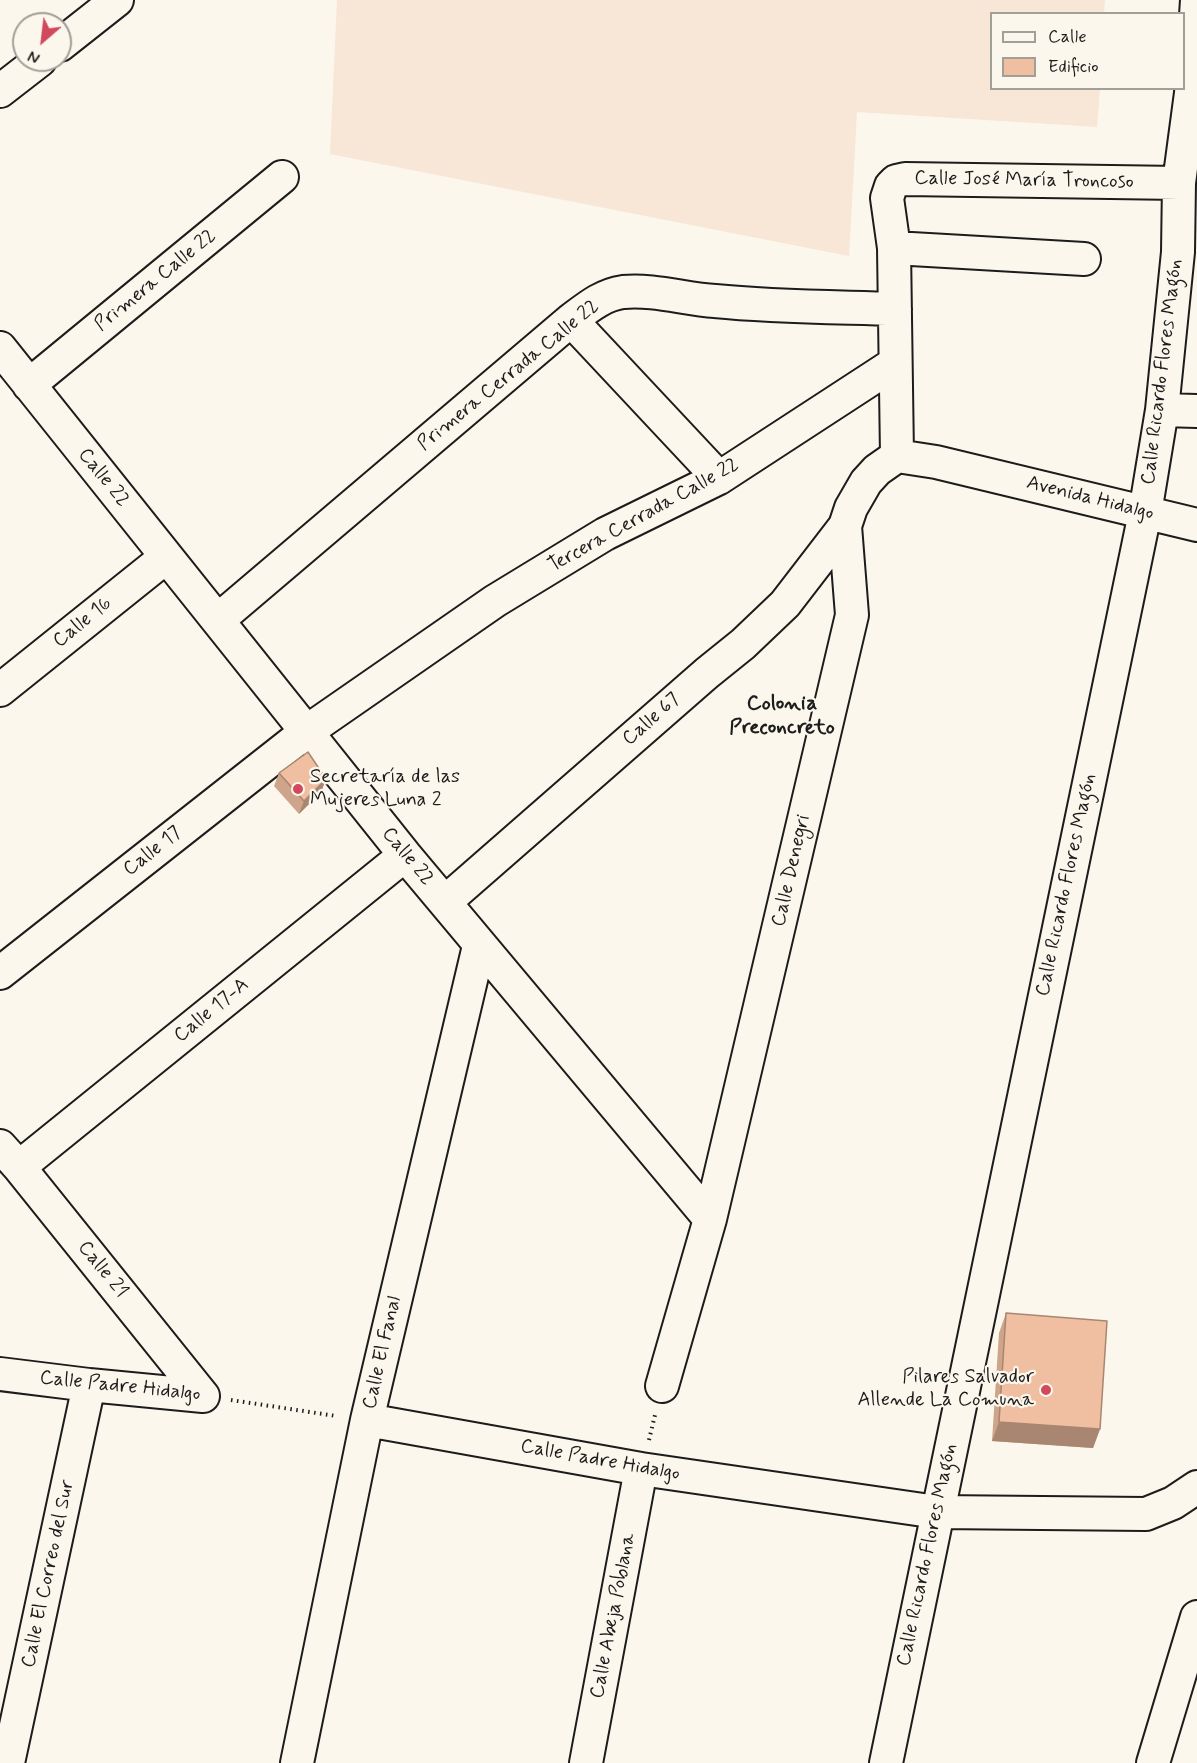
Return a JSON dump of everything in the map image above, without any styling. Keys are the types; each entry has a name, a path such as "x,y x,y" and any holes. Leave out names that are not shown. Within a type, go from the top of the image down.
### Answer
{"street":[{"path":"72,36 117,0"},
{"name":"Calle Ricardo Flores Magón","path":"886,1763 1145,513 1187,252 1179,183 1194,93 1197,0"},
{"path":"0,91 25,72"},
{"name":"Primera Calle 22","path":"11,370 282,177"},
{"name":"Calle José María Troncoso","path":"897,456 894,248 887,198 891,186 896,181 905,179 1179,183"},
{"path":"894,248 1084,259"},
{"name":"Primera Cerrada Calle 22","path":"218,620 571,320 606,296 623,292 647,292 716,302 895,309"},
{"path":"571,320 719,478"},
{"name":"Tercera Cerrada Calle 22","path":"306,732 495,601 605,534 719,478 894,364"},
{"name":"Calle 22","path":"11,370 218,620 479,945 710,1219"},
{"path":"1162,410 1197,411"},
{"name":"Avenida Hidalgo","path":"897,456 936,462 1197,525"},
{"name":"Calle Denegri","path":"662,1386 710,1219 852,615 845,525 850,508 866,482 877,470 897,456"},
{"name":"Calle 67","path":"445,902 743,644 785,604 845,525"},
{"name":"Calle 16","path":"0,690 166,557"},
{"name":"Calle 17","path":"0,973 306,732"},
{"name":"Calle 17-A","path":"10,1156 405,855"},
{"name":"Calle El Fanal","path":"297,1763 367,1420 479,945"},
{"name":"Calle 21","path":"10,1156 203,1395"},
{"name":"Calle Padre Hidalgo","path":"0,1374 203,1395"},
{"name":"Calle El Correo del Sur","path":"8,1763 89,1385"},
{"name":"Calle Padre Hidalgo","path":"367,1420 641,1469 937,1512 1146,1514 1173,1503 1197,1487"},
{"name":"Calle Abeja Poblana","path":"586,1763 641,1469"},
{"path":"1153,1763 1197,1617"}],"path":[{"path":"641,1469 662,1386"},
{"name":"Calle Padre Hidalgo","path":"203,1395 367,1420"}],"shaded area":[{"path":"337,0 1105,0 1104,12 990,12 990,90 1100,90 1097,127 857,112 849,256 330,154"}],"building":[{"path":"308,752 326,779 304,801 279,773"},
{"name":"Pilares Salvador Allende La Comuna","path":"1006,1313 1107,1321 1100,1429 999,1422"}],"place":[{"name":"Secretaría de las Mujeres Luna 2","path":"298,789"},
{"name":"Pilares Salvador Allende La Comuna","path":"1046,1390"}],"district":[{"name":"Colonia Preconcreto","path":"782,717"}]}
